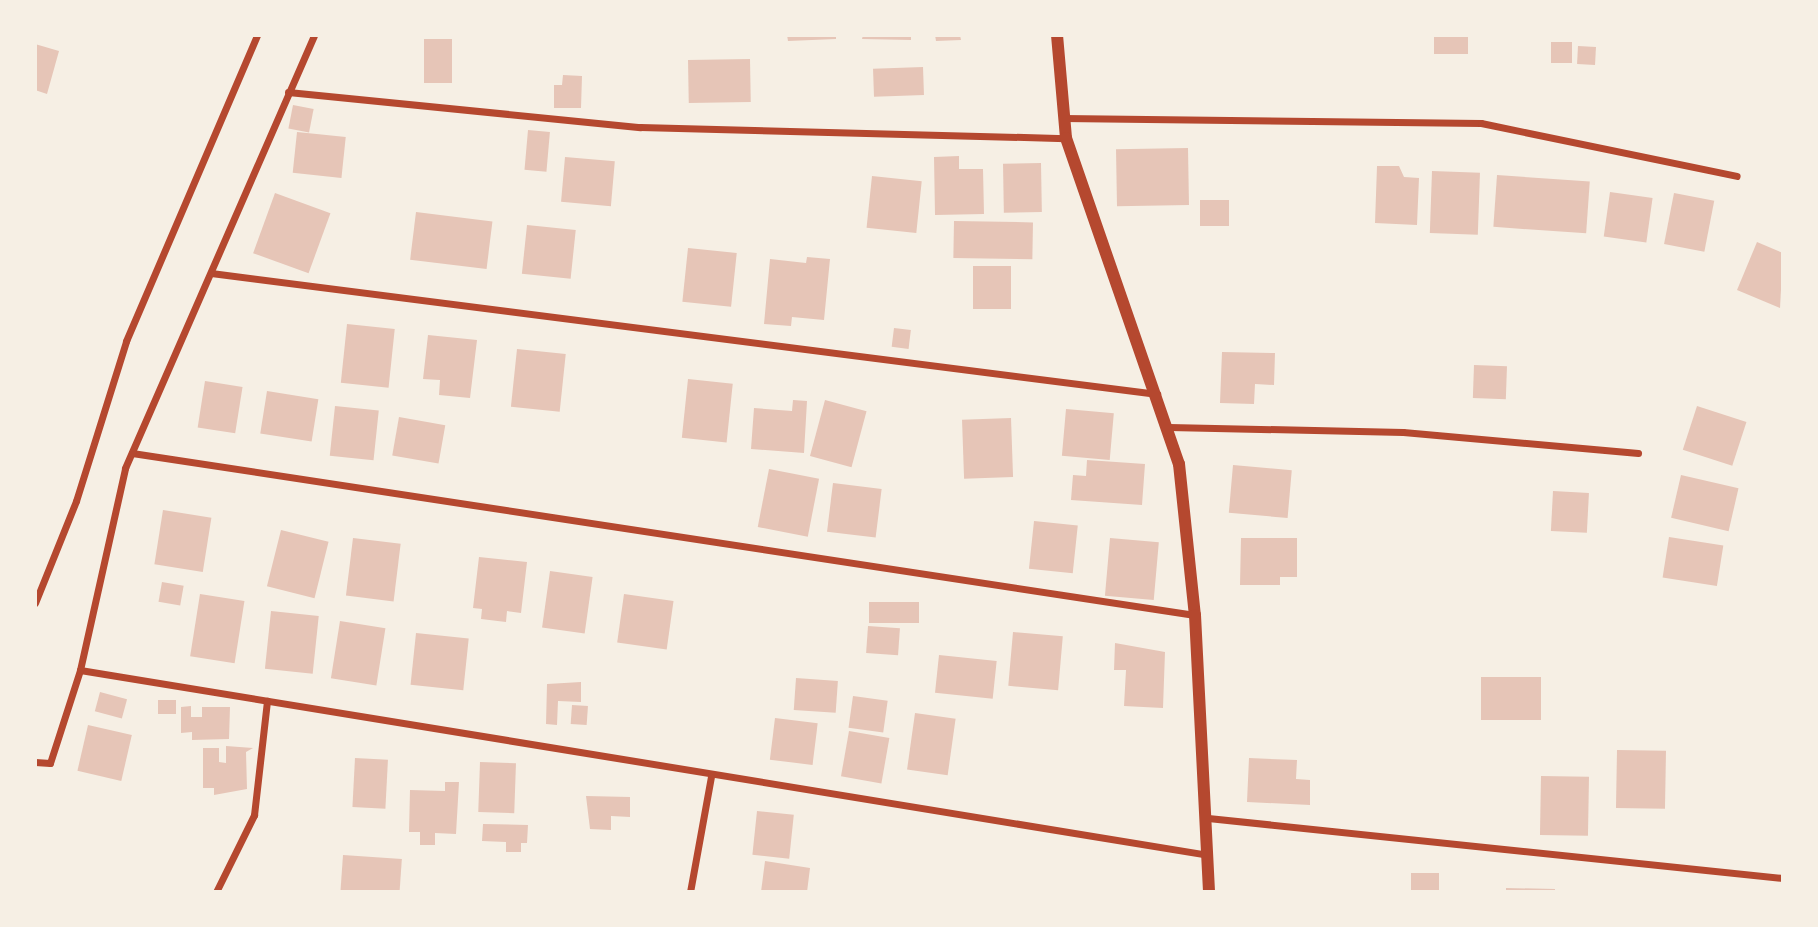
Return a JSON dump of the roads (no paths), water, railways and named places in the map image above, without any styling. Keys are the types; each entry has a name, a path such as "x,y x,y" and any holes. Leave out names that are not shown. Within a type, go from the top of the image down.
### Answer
{"street":[{"path":"35,603 76,501 126,341 257,35"},
{"path":"35,762 50,764 80,670 132,453 314,35"},
{"path":"1057,35 1062,118 1066,138 1169,427 1195,615 1208,818 1209,892"},
{"path":"288,92 653,128 1066,138"},
{"path":"1062,118 1481,123 1737,176"},
{"path":"211,273 1158,394"},
{"path":"1169,427 1403,432 1638,453"},
{"path":"132,453 1195,615"},
{"path":"80,670 711,777 1208,856"},
{"path":"216,892 254,815 267,701"},
{"path":"690,892 711,777"},
{"path":"1208,818 1783,878"}]}
